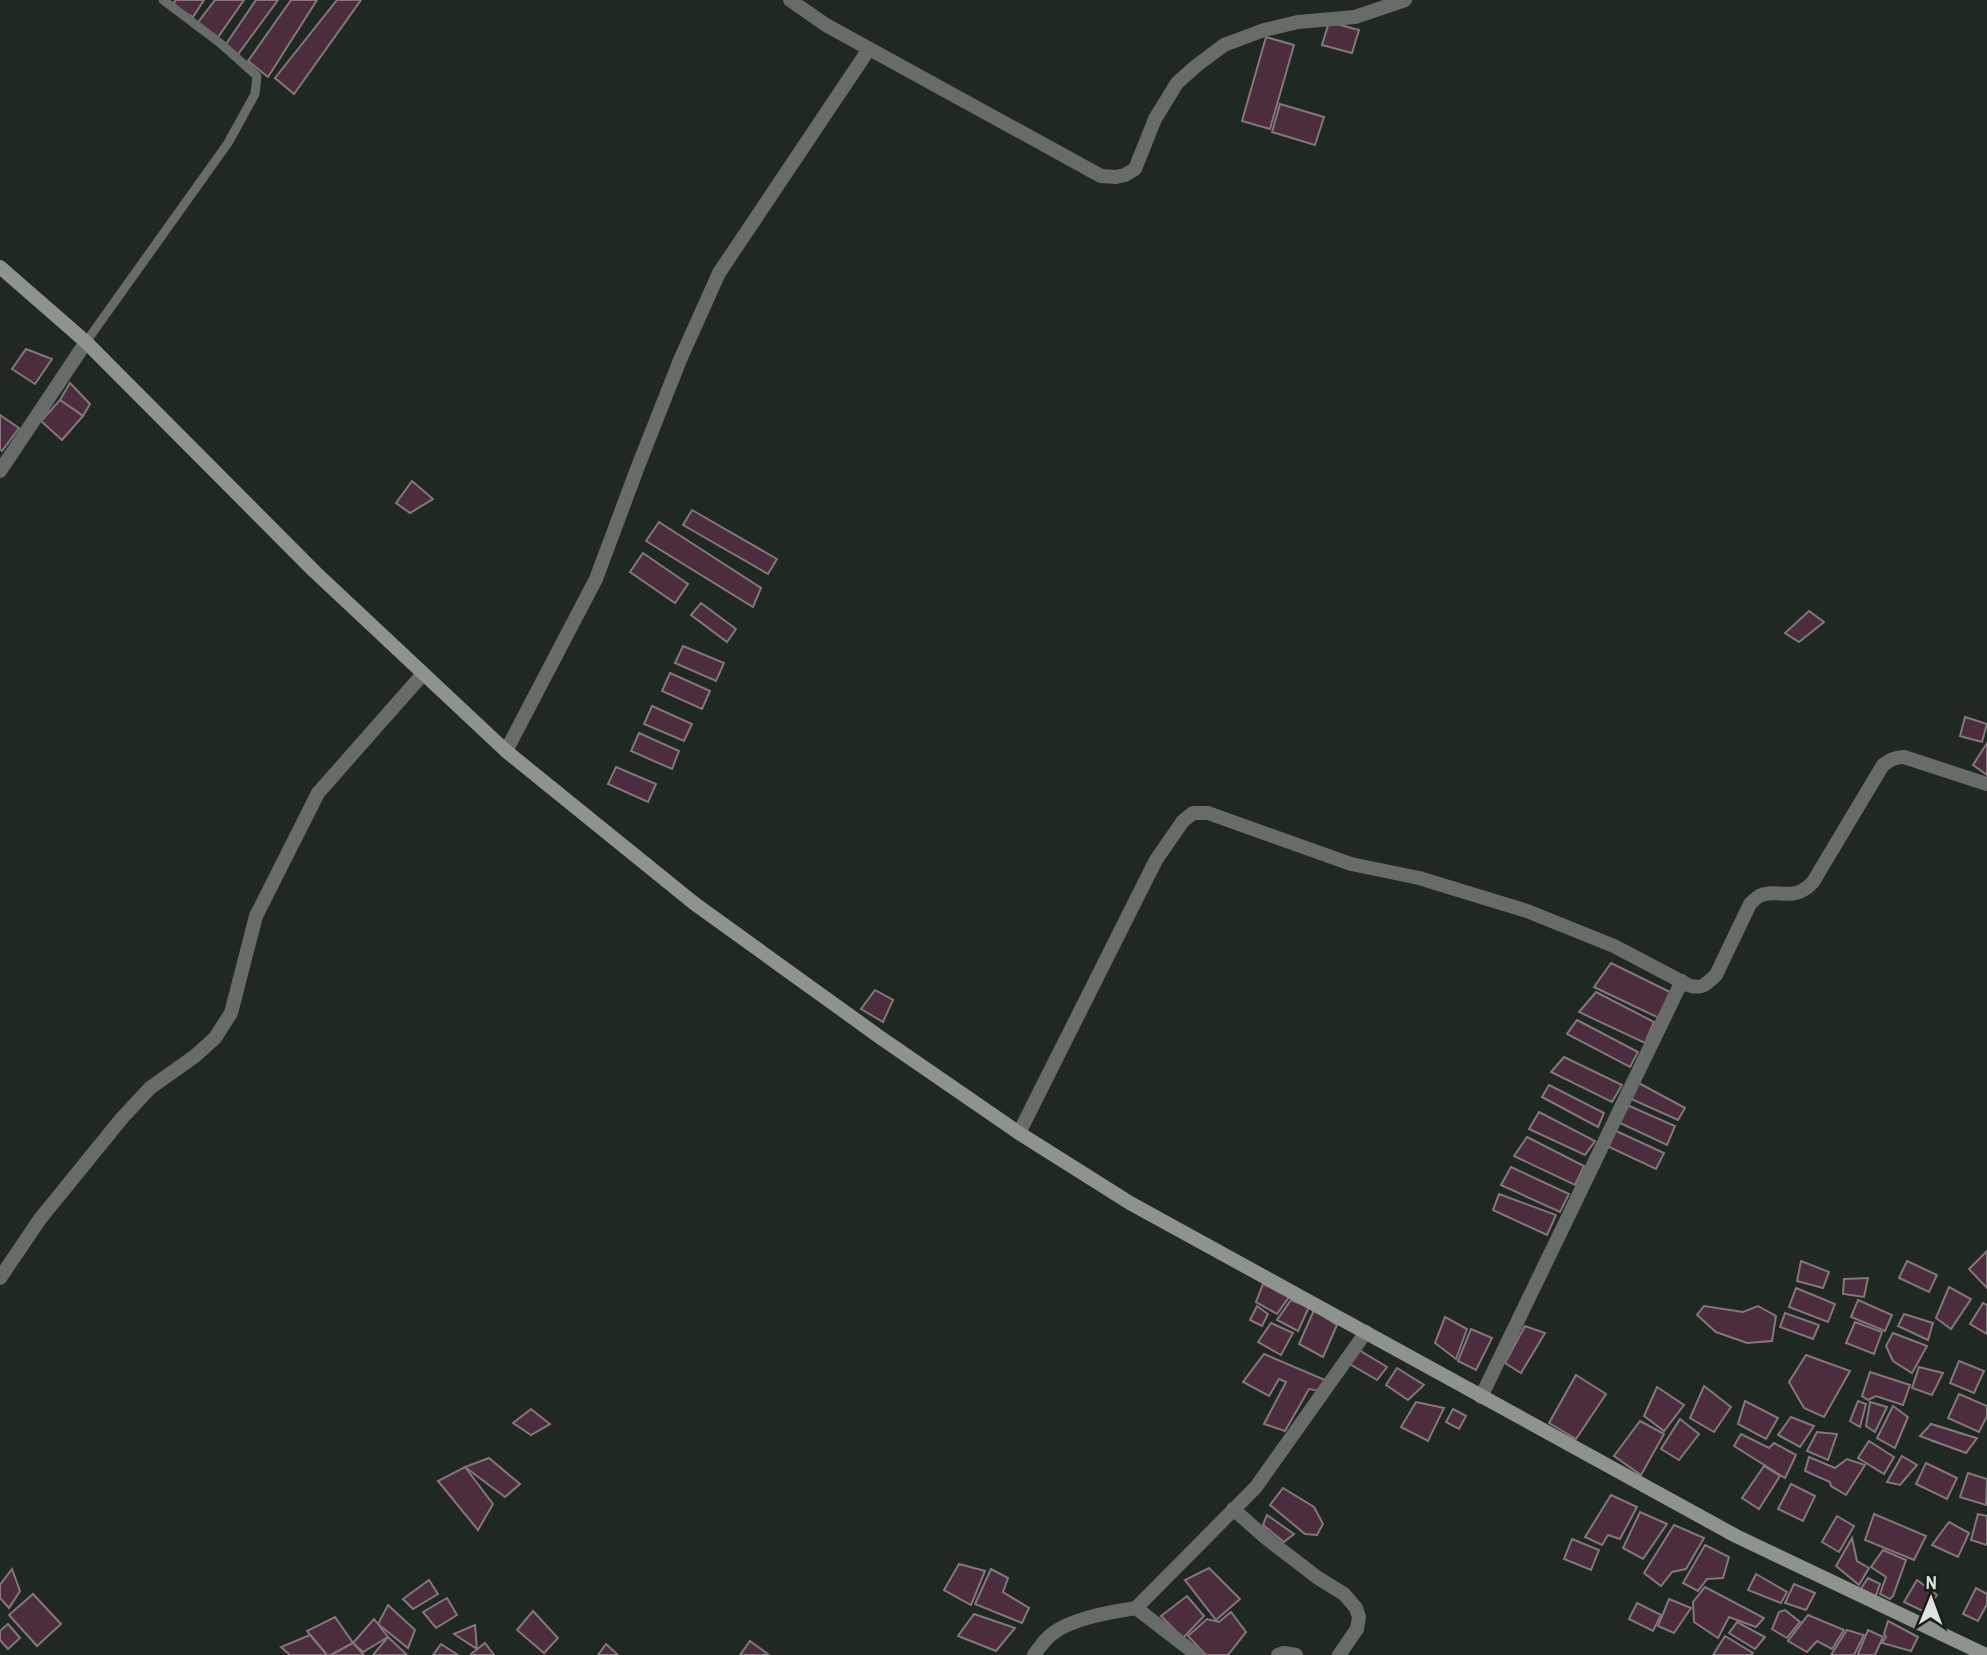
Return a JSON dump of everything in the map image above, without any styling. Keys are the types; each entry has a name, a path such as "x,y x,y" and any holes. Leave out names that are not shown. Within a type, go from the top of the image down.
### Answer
{"street":[{"path":"790,0 826,25 1101,176 1116,177 1135,169 1155,119 1177,83 1224,46 1264,30 1298,22 1355,17 1405,0"},
{"path":"506,751 596,579 675,372 719,273 869,49"},
{"path":"0,267 86,342 315,572 506,751 695,904 881,1038 1019,1133 1130,1203 1736,1536 1986,1655"},
{"path":"0,471 86,342"},
{"path":"0,1278 40,1219 122,1118 150,1088 215,1038 231,1013 256,915 318,793 423,674"},
{"path":"1019,1133 1156,860 1183,821 1193,813 1208,813 1351,864 1419,878 1527,911 1614,946 1698,987 1708,983 1716,975 1750,904 1758,896 1806,890 1819,873 1883,765 1889,760 1904,757 1987,784"},
{"path":"1481,1397 1682,981"},
{"path":"1034,1655 1051,1634 1077,1622 1136,1608 1256,1487 1366,1332"},
{"path":"1233,1509 1266,1538 1343,1594 1356,1608 1359,1617 1357,1629 1339,1655"},
{"path":"1136,1608 1197,1655"},
{"path":"1278,1655 1296,1655"}],"lane":[{"path":"86,342 228,143 255,94 257,76 220,43 163,0"}],"building":[{"path":"176,0 204,0 193,17 171,6"},
{"path":"215,0 244,0 216,40 196,25"},
{"path":"256,0 278,0 236,57 224,47"},
{"path":"291,0 317,0 268,77 248,61"},
{"path":"337,0 361,0 294,94 275,78"},
{"path":"1329,22 1359,30 1352,53 1322,45"},
{"path":"1266,37 1294,45 1270,129 1242,121"},
{"path":"1280,104 1324,117 1315,145 1272,132"},
{"path":"26,349 52,359 35,384 12,369"},
{"path":"70,383 90,404 83,416 60,400"},
{"path":"60,400 83,416 62,440 41,421"},
{"path":"0,415 19,428 2,451 0,449"},
{"path":"412,481 433,499 410,513 396,503"},
{"path":"692,510 777,559 768,574 683,525"},
{"path":"659,522 761,588 753,607 646,541"},
{"path":"643,553 688,584 675,603 630,572"},
{"path":"701,603 736,629 727,642 691,615"},
{"path":"1809,611 1824,622 1799,642 1785,633"},
{"path":"683,646 724,663 716,681 675,663"},
{"path":"670,673 710,691 702,709 662,691"},
{"path":"652,706 692,724 684,741 644,724"},
{"path":"1965,717 1987,724 1982,742 1960,736"},
{"path":"639,733 679,751 672,769 631,751"},
{"path":"1987,743 1987,775 1973,765"},
{"path":"616,767 656,784 648,802 608,784"},
{"path":"1611,963 1670,992 1659,1018 1594,987"},
{"path":"875,990 893,1000 883,1022 861,1009"},
{"path":"1596,992 1654,1022 1645,1043 1579,1012"},
{"path":"1577,1020 1638,1052 1630,1067 1567,1034"},
{"path":"1564,1057 1622,1085 1612,1102 1551,1072"},
{"path":"1637,1082 1685,1108 1678,1120 1629,1098"},
{"path":"1549,1085 1604,1113 1598,1127 1542,1097"},
{"path":"1627,1105 1675,1126 1667,1145 1618,1122"},
{"path":"1539,1112 1595,1141 1585,1155 1529,1129"},
{"path":"1614,1130 1664,1153 1656,1169 1607,1146"},
{"path":"1527,1137 1584,1166 1575,1185 1514,1156"},
{"path":"1511,1167 1569,1194 1560,1212 1501,1185"},
{"path":"1499,1194 1556,1215 1547,1235 1493,1210"},
{"path":"1987,1251 1987,1288 1969,1269"},
{"path":"1801,1261 1829,1272 1823,1288 1797,1281"},
{"path":"1907,1261 1937,1275 1929,1292 1899,1278"},
{"path":"1868,1278 1864,1297 1843,1294 1844,1279"},
{"path":"1263,1284 1289,1297 1277,1314 1256,1302"},
{"path":"1949,1287 1971,1299 1951,1329 1936,1318"},
{"path":"1796,1288 1835,1304 1828,1322 1789,1307"},
{"path":"1291,1300 1309,1307 1298,1331 1277,1320"},
{"path":"1858,1300 1892,1315 1885,1331 1851,1317"},
{"path":"1983,1303 1987,1305 1987,1334 1970,1324"},
{"path":"1257,1306 1268,1314 1262,1326 1250,1320"},
{"path":"1704,1306 1743,1312 1758,1306 1776,1316 1772,1341 1747,1343 1716,1332 1697,1315"},
{"path":"1314,1310 1337,1325 1323,1357 1299,1344"},
{"path":"1785,1313 1819,1325 1813,1339 1780,1327"},
{"path":"1904,1314 1933,1323 1928,1340 1898,1326"},
{"path":"1445,1317 1467,1329 1456,1359 1435,1343"},
{"path":"1855,1322 1882,1332 1874,1354 1846,1343"},
{"path":"1271,1323 1293,1333 1281,1355 1258,1342"},
{"path":"1525,1326 1545,1333 1521,1373 1505,1363"},
{"path":"1471,1329 1492,1338 1476,1370 1458,1361"},
{"path":"1893,1333 1927,1346 1912,1373 1893,1361 1886,1346"},
{"path":"1359,1350 1387,1367 1377,1380 1348,1363"},
{"path":"1264,1354 1325,1380 1319,1391 1309,1389 1285,1431 1264,1424 1286,1382 1279,1379 1269,1396 1243,1382"},
{"path":"1806,1355 1850,1371 1824,1417 1804,1408 1789,1382"},
{"path":"1959,1361 1984,1371 1974,1393 1950,1383"},
{"path":"1919,1367 1943,1373 1932,1395 1912,1388"},
{"path":"1397,1368 1424,1385 1408,1400 1386,1385"},
{"path":"1870,1372 1910,1385 1903,1405 1876,1396 1868,1400 1862,1396"},
{"path":"1576,1375 1606,1394 1576,1439 1549,1423"},
{"path":"1704,1386 1731,1407 1714,1432 1690,1418"},
{"path":"1657,1387 1684,1405 1664,1431 1644,1416"},
{"path":"1959,1394 1987,1406 1987,1416 1979,1432 1948,1418"},
{"path":"1745,1401 1778,1418 1766,1439 1738,1424"},
{"path":"1858,1401 1866,1404 1860,1427 1850,1421"},
{"path":"1416,1402 1444,1408 1428,1441 1401,1427"},
{"path":"1870,1402 1887,1407 1875,1432 1866,1426"},
{"path":"1893,1406 1908,1417 1895,1448 1877,1438"},
{"path":"531,1409 550,1424 531,1435 513,1423"},
{"path":"1453,1409 1466,1416 1459,1429 1446,1422"},
{"path":"1791,1417 1814,1426 1800,1447 1778,1435"},
{"path":"1680,1419 1699,1434 1679,1460 1661,1449"},
{"path":"1640,1421 1664,1434 1641,1475 1614,1456"},
{"path":"1931,1424 1963,1434 1958,1449 1932,1441"},
{"path":"1931,1424 1977,1438 1966,1453 1920,1436"},
{"path":"1817,1432 1837,1434 1828,1460 1807,1451"},
{"path":"1741,1434 1769,1448 1774,1443 1796,1455 1785,1478 1734,1446"},
{"path":"1869,1441 1894,1457 1884,1474 1858,1458"},
{"path":"1902,1456 1917,1465 1900,1485 1887,1482"},
{"path":"1809,1457 1835,1468 1847,1459 1865,1465 1846,1495 1831,1486 1830,1482 1805,1471"},
{"path":"489,1458 520,1484 505,1497 465,1467"},
{"path":"1926,1463 1957,1478 1947,1499 1916,1484"},
{"path":"1764,1466 1780,1476 1759,1509 1742,1498"},
{"path":"465,1467 493,1504 478,1530 438,1481"},
{"path":"1968,1473 1987,1479 1986,1505 1960,1497"},
{"path":"1791,1484 1815,1496 1803,1521 1778,1509"},
{"path":"1283,1488 1314,1507 1323,1524 1317,1535 1305,1534 1270,1505"},
{"path":"1611,1495 1637,1507 1620,1539 1608,1535 1602,1545 1585,1537"},
{"path":"1640,1512 1667,1524 1643,1559 1623,1548"},
{"path":"1874,1514 1926,1536 1914,1560 1865,1540"},
{"path":"1978,1514 1987,1516 1987,1545 1971,1540"},
{"path":"1267,1515 1294,1534 1284,1542 1263,1525"},
{"path":"1837,1516 1854,1526 1839,1552 1822,1542"},
{"path":"1949,1522 1969,1533 1958,1557 1932,1545"},
{"path":"1674,1525 1704,1538 1686,1569 1672,1572 1661,1586 1644,1573"},
{"path":"1852,1538 1857,1561 1869,1568 1859,1585 1836,1566"},
{"path":"1572,1539 1599,1550 1591,1570 1564,1559"},
{"path":"1705,1545 1729,1557 1723,1578 1707,1579 1698,1591 1683,1583"},
{"path":"1883,1550 1906,1560 1890,1599 1880,1594 1886,1577 1871,1567"},
{"path":"959,1564 985,1571 971,1605 944,1590"},
{"path":"1209,1568 1240,1599 1216,1620 1185,1580"},
{"path":"12,1569 20,1591 9,1608 0,1598 0,1585"},
{"path":"991,1569 1008,1578 1003,1592 1029,1608 1022,1623 975,1604"},
{"path":"1756,1574 1787,1592 1781,1603 1748,1590"},
{"path":"1868,1578 1880,1584 1875,1598 1860,1590"},
{"path":"429,1580 438,1594 413,1609 403,1599"},
{"path":"1917,1580 1937,1595 1925,1612 1904,1602"},
{"path":"1794,1584 1815,1593 1806,1610 1785,1603"},
{"path":"1705,1587 1764,1618 1756,1627 1729,1617 1718,1638 1694,1622 1693,1602"},
{"path":"1976,1588 1987,1594 1987,1604 1978,1621 1963,1614"},
{"path":"33,1594 61,1624 37,1646 9,1615"},
{"path":"1187,1596 1204,1616 1183,1638 1161,1616"},
{"path":"447,1598 457,1615 436,1628 423,1612"},
{"path":"1669,1599 1691,1608 1674,1633 1658,1626"},
{"path":"1637,1603 1661,1615 1653,1631 1629,1619"},
{"path":"388,1605 415,1630 408,1648 378,1624"},
{"path":"1785,1610 1800,1622 1787,1638 1772,1629 1779,1612"},
{"path":"533,1611 558,1638 544,1653 517,1630"},
{"path":"1231,1612 1246,1632 1228,1655 1206,1655 1188,1636 1207,1619 1219,1622"},
{"path":"974,1614 1015,1628 996,1651 958,1636"},
{"path":"1808,1615 1844,1630 1832,1649 1817,1641 1807,1652 1788,1641"},
{"path":"335,1617 353,1643 327,1655 307,1631"},
{"path":"374,1619 388,1637 363,1652 353,1643"},
{"path":"1888,1621 1918,1637 1911,1651 1882,1643 1886,1637 1884,1634"},
{"path":"1737,1622 1765,1637 1755,1649 1729,1633"},
{"path":"8,1624 20,1638 8,1649 0,1640 0,1631"},
{"path":"475,1625 477,1649 454,1634"},
{"path":"1847,1630 1864,1635 1854,1655 1831,1655"},
{"path":"1868,1630 1883,1637 1875,1655 1858,1654"},
{"path":"310,1635 327,1655 290,1655 281,1647"},
{"path":"1725,1636 1753,1653 1713,1655"},
{"path":"388,1637 407,1655 373,1655"},
{"path":"750,1641 769,1655 740,1655"},
{"path":"353,1643 364,1655 331,1655"},
{"path":"485,1643 494,1655 471,1654"},
{"path":"441,1644 458,1655 433,1655"},
{"path":"606,1644 618,1655 598,1655"}]}
